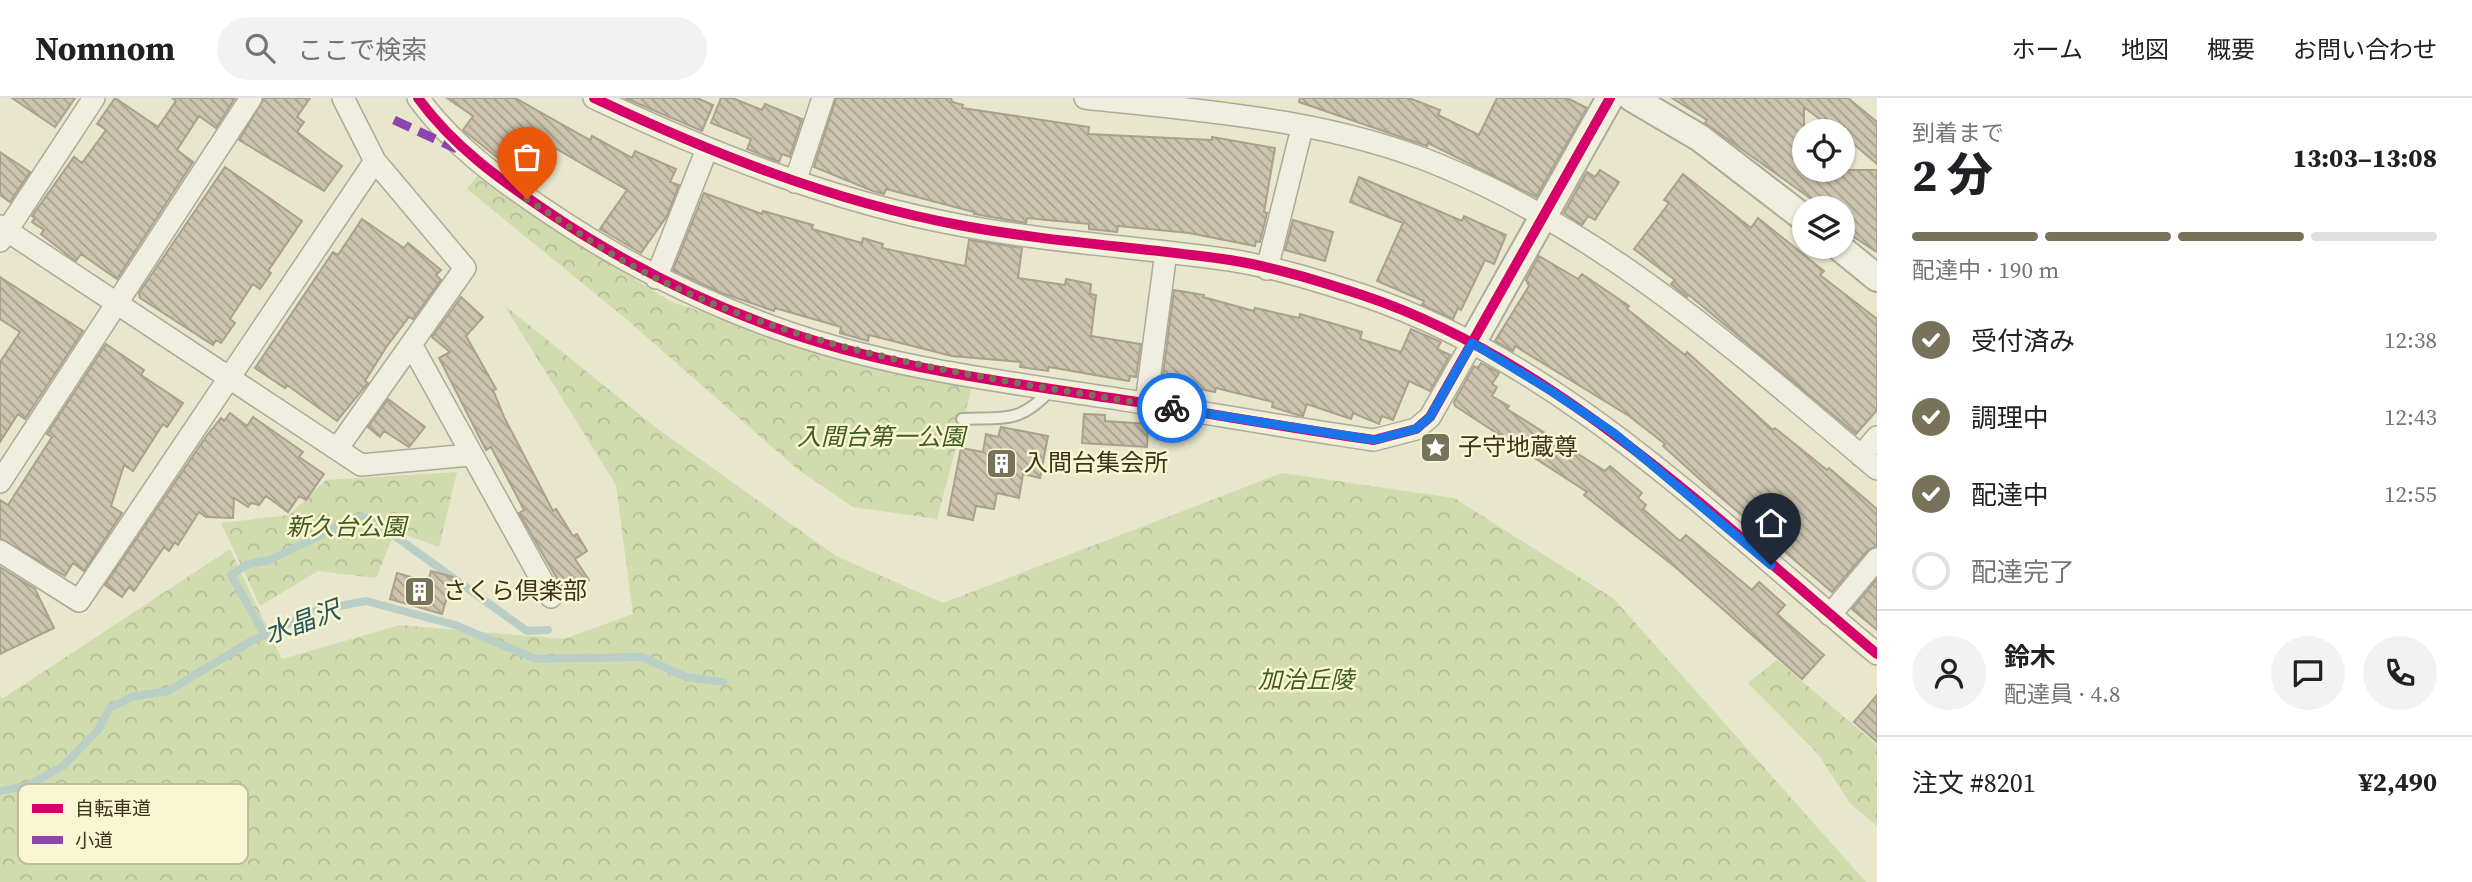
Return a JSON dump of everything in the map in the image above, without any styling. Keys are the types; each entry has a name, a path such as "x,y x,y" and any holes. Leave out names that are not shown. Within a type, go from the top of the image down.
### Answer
{"street":[{"path":"93,98 2,233 229,376 361,465 470,455"},
{"path":"0,482 251,98"},
{"path":"337,449 465,268 375,161 343,98"},
{"path":"418,98 439,127 505,184 615,257 656,278 774,327 922,367 1374,440 1416,429 1430,417 1609,98"},
{"path":"594,98 706,149 795,182 960,226 1234,261 1365,296 1472,343 1614,433 1877,654"},
{"path":"795,182 823,98"},
{"path":"1085,98 1232,106 1301,128 1369,142 1437,164 1545,216 1606,253 1689,312 1869,463 1877,437"},
{"path":"1632,98 1700,138 1792,209"},
{"path":"1267,269 1301,128"},
{"path":"656,278 706,149"},
{"path":"0,551 79,601 375,161"},
{"path":"1146,403 1166,252"},
{"path":"1854,259 1877,278"},
{"path":"412,346 551,597"},
{"path":"1830,615 1877,559"}],"lane":[{"path":"962,419 1024,414 1035,407 1051,388"}],"green space":[{"name":"入間台第一公園","path":"481,171 581,246 670,301 761,332 973,383 937,519 853,507 796,468 625,318 467,189"},
{"name":"加治丘陵","path":"504,305 659,430 836,556 943,603 1282,473 1454,498 1614,599 1866,882 0,882 0,696 2,699 230,549 282,659 400,625 564,639 633,614 616,485"},
{"name":"新久台公園","path":"457,472 439,547 395,531 376,578 318,571 260,606 221,523 289,515 326,480"},
{"path":"1777,660 1877,745 1877,826 1850,803 1818,754 1748,683"}],"building":[{"path":"12,98 75,98 55,127"},
{"path":"115,98 158,127 176,101 172,98 235,98 216,128 199,116 177,150 193,162 117,279 81,254 76,261 70,257 41,234 44,230 32,222 35,218 32,216 74,157 82,163 106,130 97,124"},
{"path":"264,98 310,98 297,117 304,122 297,132 342,166 324,191 239,140"},
{"path":"447,98 515,98 590,140 592,136 632,158 635,151 676,169 670,182 679,185 667,216 641,253 600,229 627,190 555,148 529,183 463,130 473,116"},
{"path":"625,98 697,98 713,105 702,131"},
{"path":"721,98 732,98 762,110 765,104 802,119 790,157 782,154 779,162 747,149 751,139 711,123"},
{"path":"836,98 951,98 952,102 963,105 962,108 1089,127 1088,134 1212,140 1212,137 1275,148 1264,212 1267,213 1260,242 1256,241 1255,246 1189,233 1118,226 1117,232 1089,229 1089,224 1027,218 1026,223 974,214 886,189 884,194 873,191 814,167"},
{"path":"1300,98 1409,98 1440,110 1438,115 1479,135 1497,98 1567,98 1587,108 1536,197 1428,143 1427,146 1299,102"},
{"path":"1672,98 1848,98 1877,122 1877,164 1855,145 1855,119 1820,119 1804,107 1804,119 1792,119 1792,182 1855,182 1855,170 1877,170 1877,252 1855,238 1855,196 1807,196 1705,123 1707,120"},
{"path":"0,152 30,172 10,202 0,195"},
{"path":"225,167 302,221 268,271 271,273 260,289 253,284 230,319 235,323 221,343 216,340 213,345 140,298 139,293"},
{"path":"1600,170 1619,182 1595,220 1588,216 1582,225 1564,213 1587,172 1595,177"},
{"path":"1683,174 1751,228 1758,218 1792,245 1792,259 1809,259 1824,271 1820,275 1877,319 1877,410 1856,434 1689,295 1687,297 1671,284 1675,280 1634,249 1669,203 1664,200"},
{"path":"1359,177 1462,221 1464,216 1506,235 1494,264 1485,260 1461,310 1458,308 1453,319 1422,305 1424,301 1377,281 1403,223 1350,202"},
{"path":"704,193 762,214 763,211 813,225 812,229 862,243 863,238 883,244 882,248 965,266 969,240 1022,248 1018,278 1065,285 1066,279 1091,284 1090,294 1096,295 1091,336 1141,344 1136,377 1130,376 1129,381 1049,367 1048,371 1020,367 1021,362 952,356 869,335 868,341 840,333 841,327 775,308 774,311 719,292 673,270"},
{"path":"362,219 404,248 408,243 441,270 436,275 441,280 413,319 409,317 387,346 365,381 368,383 337,421 287,385 285,388 255,368 333,252 338,255"},
{"path":"1293,220 1333,232 1325,261 1285,250"},
{"path":"1539,256 1578,279 1582,274 1629,306 1627,309 1685,355 1687,352 1773,430 1775,428 1827,470 1829,468 1877,509 1877,546 1867,551 1832,592 1704,483 1663,446 1665,444 1629,416 1515,346 1513,351 1495,341 1529,286 1526,280"},
{"path":"0,277 83,331 25,419 18,414 0,442 0,362 20,332 0,319"},
{"path":"1174,290 1204,295 1203,297 1254,311 1255,308 1299,318 1300,314 1362,332 1360,339 1401,352 1411,329 1441,342 1437,349 1450,355 1430,391 1409,381 1393,420 1382,416 1379,424 1353,413 1351,419 1307,404 1303,416 1298,415 1272,407 1273,402 1216,388 1215,392 1162,382"},
{"path":"461,297 483,317 466,336 496,389 493,390 504,417 553,511 556,509 573,536 577,534 587,551 575,559 589,580 566,594 519,513 524,510 491,447 486,450 439,358 450,352 432,337"},
{"path":"106,344 144,370 141,375 183,403 167,427 163,424 133,471 124,465 111,506 122,513 84,571 73,563 65,576 0,538 0,500 8,505 52,437 47,434"},
{"path":"1481,363 1499,373 1492,384 1497,387 1492,396 1509,406 1507,409 1605,471 1610,466 1642,493 1638,498 1646,505 1643,509 1680,541 1686,535 1752,590 1759,582 1785,605 1777,614 1824,655 1802,679 1674,566 1584,495 1587,492 1455,406 1454,402 1474,366 1478,368"},
{"path":"388,399 425,427 409,447 384,431 380,437 368,427"},
{"path":"230,413 247,426 253,417 303,452 299,457 324,474 306,500 299,496 288,512 266,496 259,505 251,503 248,507 234,498 233,518 206,517 199,512 178,545 175,542 169,551 164,547 134,591 129,587 122,597 105,585 205,438 221,418 224,421"},
{"path":"1084,414 1105,415 1105,421 1148,424 1147,447 1082,443"},
{"name":"入間台集会所","path":"1001,427 1048,436 1040,478 1023,474 1019,498 997,493 994,509 976,506 973,520 948,515 961,448 983,452 986,434 998,437"},
{"path":"0,567 35,589 54,628 0,654"},
{"name":"さくら倶楽部","path":"431,571 453,577 442,614 390,599 397,573 428,582"},
{"path":"1877,579 1877,630 1852,609"},
{"path":"1877,695 1877,742 1854,722"}],"waterway":[{"path":"265,635 231,575 246,565 272,559 357,517 371,519 527,631 548,630"},
{"name":"水晶沢","path":"31,784 63,766 97,731 110,708 131,697 168,691 253,640 318,610 366,601 455,625 536,659 642,657 686,677 723,682"},
{"name":"水晶沢","path":"0,791 18,787"}],"marked path":[{"path":"394,120 457,149"}],"cycle path":[{"path":"418,98 446,131 478,161 575,230 685,291 773,327 859,353 947,372 1374,440 1416,429 1430,417 1610,98"},
{"path":"594,98 727,156 864,203 993,231 1196,255 1263,266 1362,295 1434,324 1503,360 1570,403 1634,450 1697,500 1877,654"}],"way so far":[{"path":"527,199 615,257 656,278 774,327 922,367 1172,408"}],"place":[{"name":"子守地蔵尊","path":"1435,447"},
{"name":"入間台集会所","path":"1001,463"},
{"name":"さくら倶楽部","path":"420,591"}],"route":[{"path":"1172,408 1374,440 1416,429 1430,417 1472,343 1614,433 1771,565"}]}
